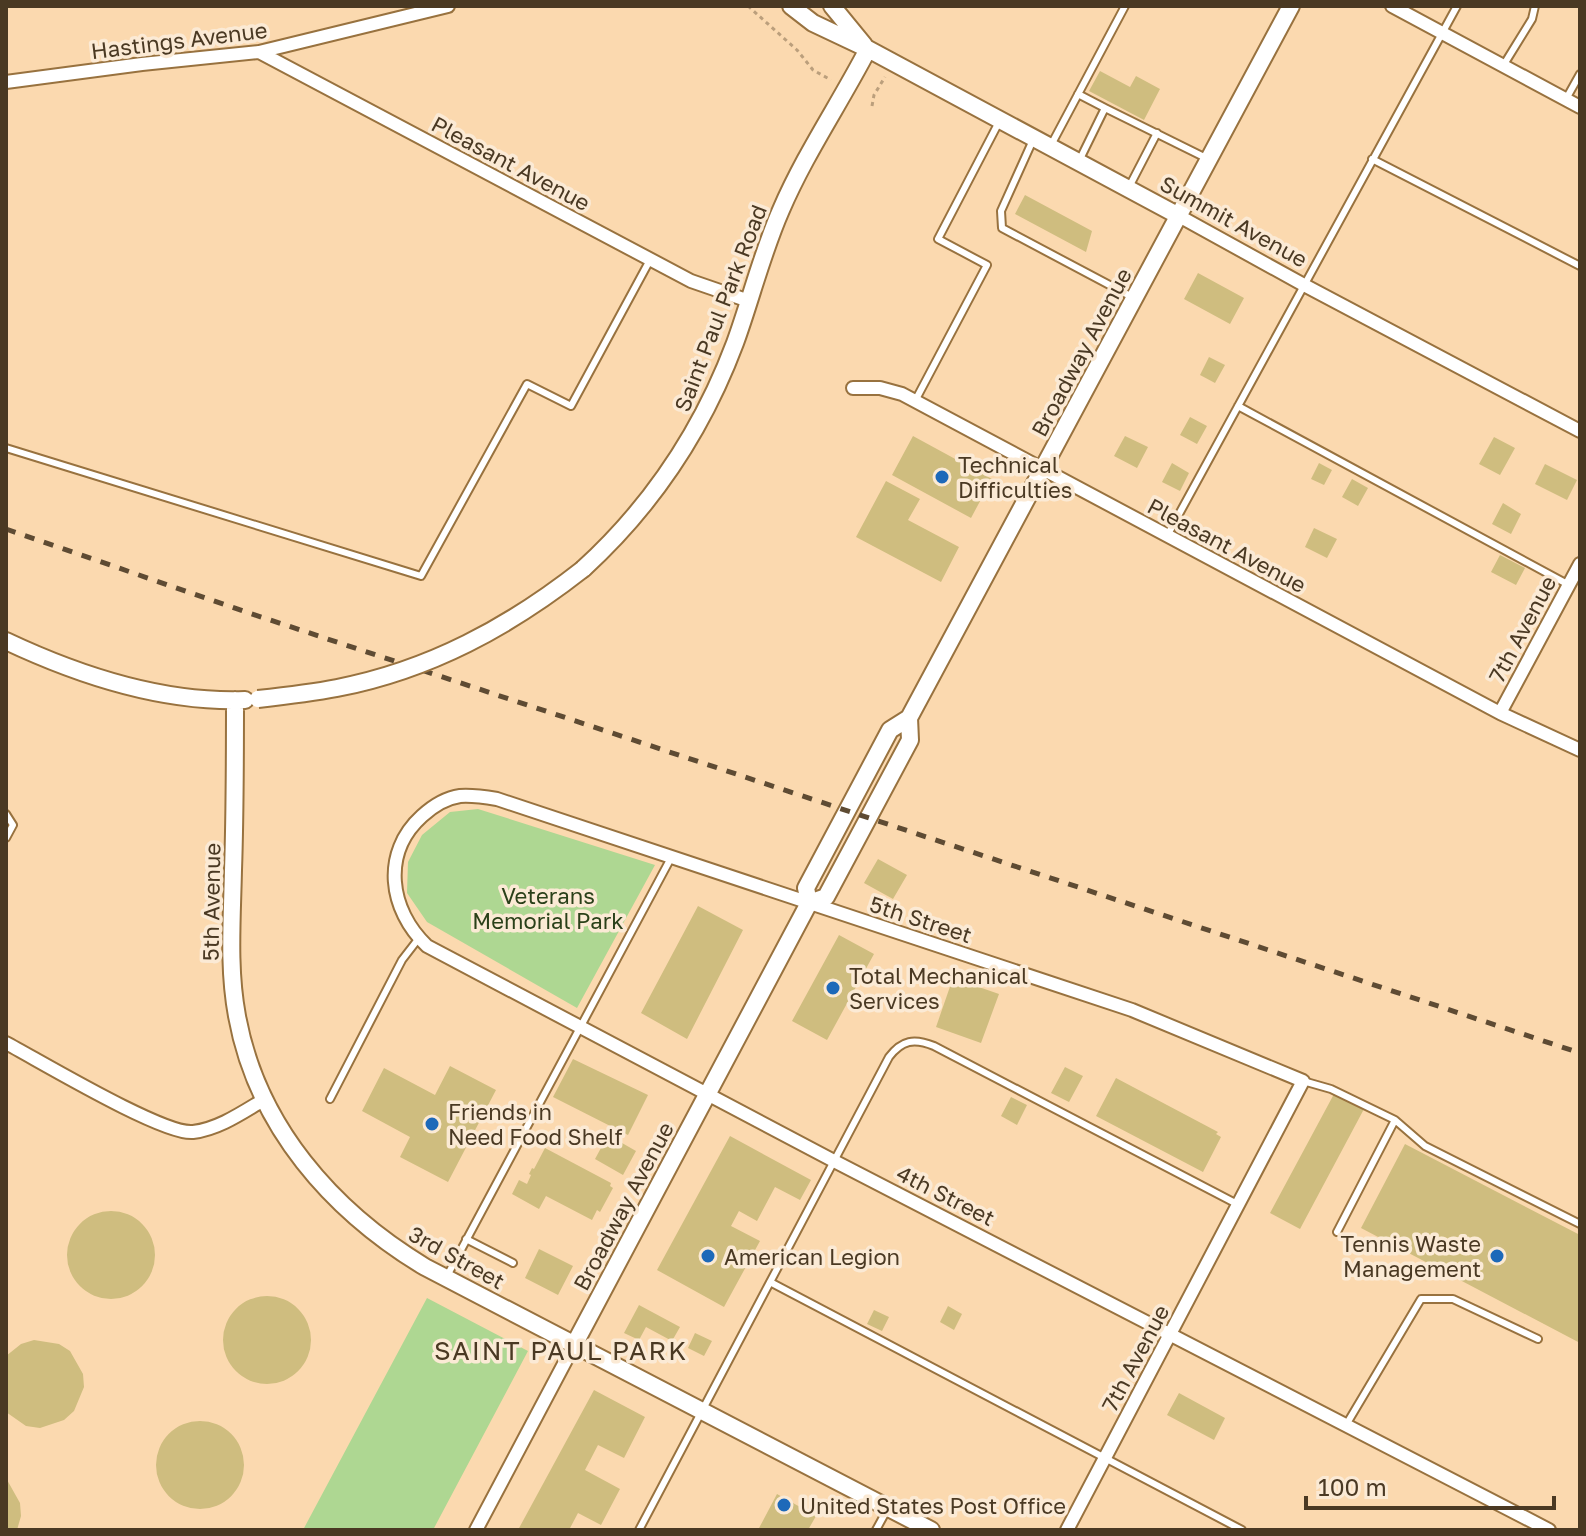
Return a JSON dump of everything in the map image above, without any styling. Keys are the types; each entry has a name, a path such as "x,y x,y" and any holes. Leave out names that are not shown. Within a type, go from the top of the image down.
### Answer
{"street":[{"name":"Hastings Avenue","path":"6,82 259,52 448,6"},
{"name":"Summit Avenue","path":"791,6 813,23 868,49 1580,431"},
{"name":"Summit Avenue","path":"832,6 868,49"},
{"name":"Broadway Avenue","path":"476,1530 809,903 826,897 910,740 909,718 1291,6"},
{"path":"1392,6 1580,107"},
{"name":"Saint Paul Park Road","path":"6,641 68,667 120,683 169,693 235,700 258,699 366,682 439,658 523,613 583,569 628,524 689,443 723,374 785,201 868,49"},
{"name":"Pleasant Avenue","path":"259,52 650,260 702,286 749,301"},
{"name":"Pleasant Avenue","path":"853,388 888,389 915,401 1500,713 1580,750"},
{"name":"7th Avenue","path":"1500,713 1580,564"},
{"name":"5th Avenue","path":"235,700 232,982 241,1033 265,1099"},
{"name":"5th Street","path":"401,842 414,823 446,800 462,796 497,799 1132,1010 1303,1081"},
{"name":"4th Street","path":"401,842 393,883 405,920 427,946 834,1161 1549,1530"},
{"path":"6,1043 161,1125 179,1131 192,1132 215,1126 265,1099"},
{"path":"1239,1205 1303,1081"},
{"name":"3rd Street","path":"265,1099 291,1146 336,1200 371,1231 446,1278 931,1530"},
{"name":"7th Avenue","path":"1067,1530 1239,1205"}],"lane":[{"path":"1050,147 1125,6"},
{"path":"1167,536 1457,6"},
{"path":"1503,66 1532,19 1535,6"},
{"path":"1566,99 1580,74"},
{"path":"1078,94 1209,159"},
{"path":"1078,162 1105,108"},
{"path":"915,401 987,265 938,239 1000,120"},
{"path":"1128,189 1157,133"},
{"path":"1034,138 1001,211 1002,228 1134,298"},
{"path":"1372,159 1580,266"},
{"path":"6,448 421,576 527,384 571,406 650,260"},
{"path":"1238,406 1569,585"},
{"path":"6,814 13,825 6,838"},
{"path":"446,1278 672,856"},
{"path":"330,1099 402,960 419,938"},
{"path":"639,1530 889,1057 904,1042 917,1041 934,1046 1239,1205"},
{"path":"1303,1081 1331,1089 1395,1120 1425,1146 1580,1224"},
{"path":"1337,1232 1395,1120"},
{"path":"466,1239 513,1263"},
{"path":"770,1282 1242,1530"},
{"path":"1346,1425 1421,1299 1453,1299 1538,1339"},
{"path":"876,1530 888,1508"}],"path":[{"path":"748,6 797,50 813,70 847,89"},
{"path":"872,106 874,95 894,64"}],"green space":[{"name":"Veterans Memorial Park","path":"478,809 655,865 577,1008 427,922 407,893 408,862 422,835 450,812"},
{"path":"427,1298 528,1351 433,1530 303,1530"}],"building":[{"path":"1100,71 1130,87 1136,76 1160,89 1144,120 1089,91"},
{"path":"1025,195 1092,231 1086,252 1015,214"},
{"path":"1198,273 1244,298 1230,324 1184,299"},
{"path":"1209,357 1225,365 1215,383 1200,375"},
{"path":"1190,417 1207,426 1197,444 1180,435"},
{"name":"Technical Difficulties","path":"913,436 992,479 971,518 892,475"},
{"path":"1125,436 1148,447 1137,468 1114,456"},
{"path":"1494,437 1515,448 1500,475 1479,464"},
{"path":"1172,463 1189,473 1180,491 1162,482"},
{"path":"1319,463 1332,470 1324,485 1311,479"},
{"path":"1545,464 1577,480 1567,500 1535,484"},
{"path":"1352,479 1368,488 1358,506 1342,497"},
{"path":"886,481 920,499 908,520 959,547 941,582 856,537"},
{"path":"1503,503 1521,514 1511,534 1492,524"},
{"path":"1314,528 1337,539 1327,558 1305,547"},
{"path":"1500,555 1525,568 1516,585 1491,572"},
{"path":"878,859 907,875 893,899 864,883"},
{"path":"698,906 743,930 687,1039 641,1013"},
{"name":"Total Mechanical Services","path":"839,935 874,954 827,1040 792,1021"},
{"path":"953,978 999,994 981,1043 936,1027"},
{"path":"573,1059 648,1095 628,1135 553,1097"},
{"name":"Friends in Need Food Shelf","path":"450,1066 496,1090 448,1182 400,1157 410,1137 362,1111 384,1068 435,1095"},
{"path":"1065,1067 1083,1076 1069,1102 1051,1093"},
{"path":"1116,1078 1218,1132 1216,1134 1221,1137 1203,1172 1096,1116"},
{"path":"1334,1094 1364,1109 1300,1229 1270,1213"},
{"path":"1011,1097 1027,1105 1017,1125 1001,1116"},
{"path":"608,1135 636,1151 623,1175 595,1159"},
{"path":"730,1136 811,1180 800,1200 775,1187 757,1221 739,1211 731,1226 760,1241 724,1307 657,1270"},
{"name":"Tennis Waste Management","path":"1405,1144 1580,1235 1580,1343 1361,1228"},
{"path":"545,1148 611,1183 613,1188 592,1220 546,1196 539,1209 512,1194 519,1180 527,1184 532,1168"},
{"path":"111,1211 128,1214 142,1224 152,1238 155,1255 152,1272 142,1286 128,1296 111,1299 94,1296 80,1286 70,1272 67,1255 70,1238 80,1224 94,1214"},
{"path":"539,1249 573,1266 558,1295 525,1278"},
{"path":"267,1296 284,1299 298,1309 308,1323 311,1340 308,1357 298,1371 284,1381 267,1384 250,1381 236,1371 226,1357 223,1340 226,1323 236,1309 250,1299"},
{"path":"639,1305 680,1327 672,1341 646,1327 639,1340 624,1333"},
{"path":"948,1306 962,1314 954,1330 940,1322"},
{"path":"874,1310 889,1317 882,1331 867,1324"},
{"path":"695,1333 712,1341 704,1356 688,1348"},
{"path":"34,1340 59,1344 70,1351 83,1374 84,1387 74,1411 64,1420 40,1428 26,1426 6,1412 6,1356 21,1344"},
{"path":"594,1390 645,1417 624,1458 598,1445 585,1470 620,1489 601,1525 578,1513 569,1530 518,1530"},
{"path":"1179,1393 1225,1418 1214,1440 1167,1415"},
{"path":"200,1421 217,1424 231,1434 241,1448 244,1465 241,1482 231,1496 217,1506 200,1509 183,1506 169,1496 159,1482 156,1465 159,1448 169,1434 183,1424"},
{"path":"6,1478 20,1503 21,1516 17,1530 6,1530"},
{"name":"United States Post Office","path":"777,1494 816,1516 808,1530 758,1530"}],"railway":[{"path":"6,529 246,612 1580,1053"}],"place":[{"name":"Technical Difficulties","path":"942,477"},
{"name":"Total Mechanical Services","path":"833,988"},
{"name":"Friends in Need Food Shelf","path":"432,1124"},
{"name":"American Legion","path":"708,1256"},
{"name":"Tennis Waste Management","path":"1497,1256"},
{"name":"United States Post Office","path":"784,1505"}],"district":[{"name":"SAINT PAUL PARK","path":"561,1350"}]}
